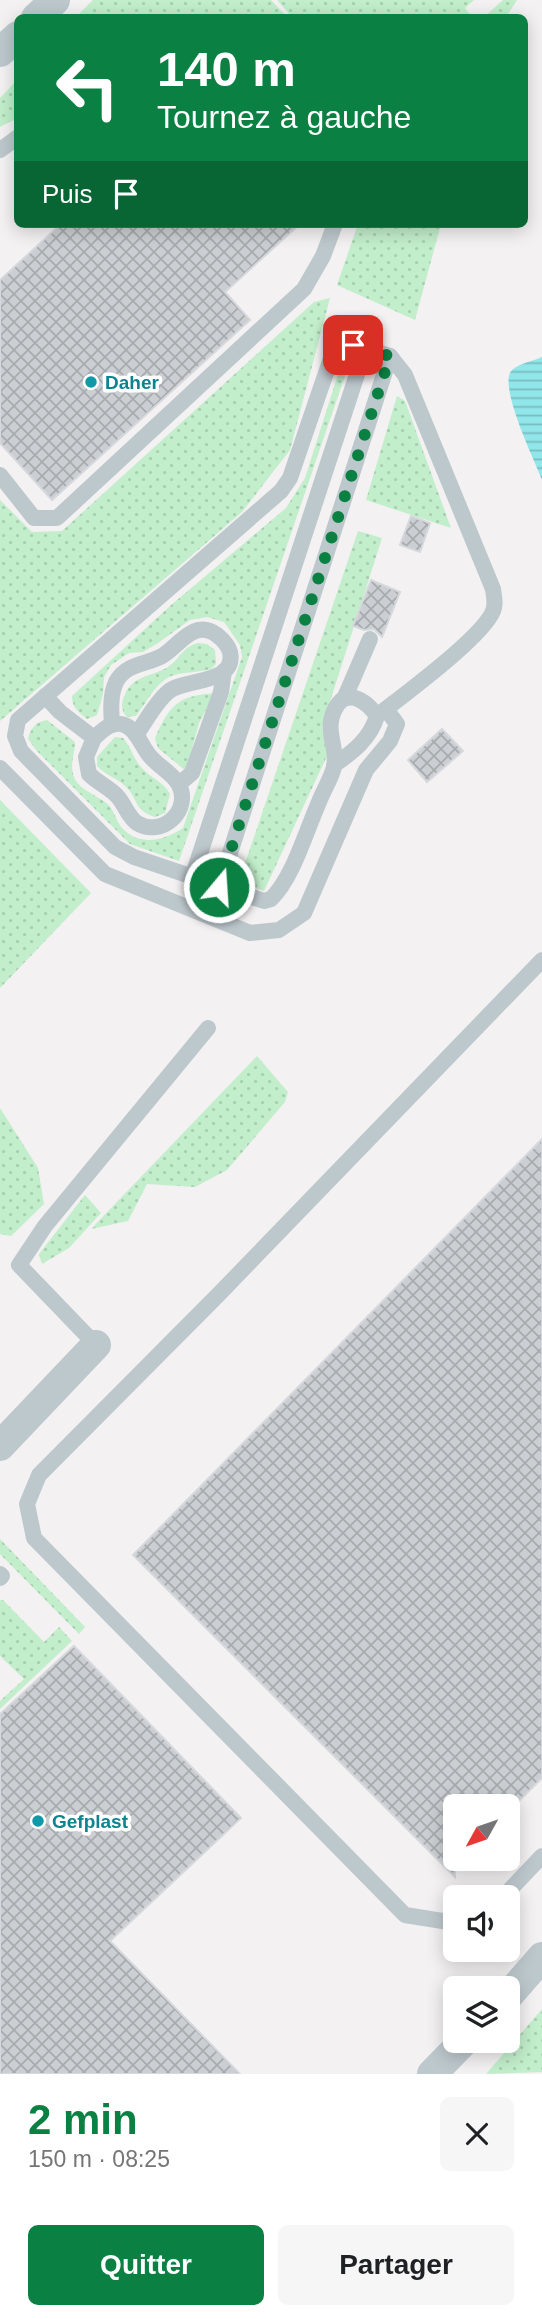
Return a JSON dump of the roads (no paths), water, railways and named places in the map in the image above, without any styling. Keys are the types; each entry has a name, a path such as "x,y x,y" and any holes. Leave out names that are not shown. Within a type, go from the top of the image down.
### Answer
{"street":[{"path":"40,14 55,0"},
{"path":"0,52 14,40"},
{"path":"0,1446 96,1345"},
{"path":"520,1982 542,1957"},
{"path":"432,2074 452,2053"}],"lane":[{"path":"0,475 34,519 57,518 304,289 323,256 334,228"},
{"path":"334,765 356,750 373,730 381,713 481,631 495,601 494,589 405,375 390,356 353,345 345,346 330,361 290,478 281,491 18,720 15,736 21,751 115,847 134,857 264,901 278,893 285,882 334,765 329,732 334,713 345,698 370,639"},
{"path":"192,878 366,347"},
{"path":"219,887 390,356"},
{"path":"112,725 113,692 122,674 136,664 160,657 179,640 201,630 211,631 227,645 230,659 224,671 221,692 192,774 179,784"},
{"path":"136,735 160,700 176,686 209,680 224,671"},
{"path":"45,696 60,712 94,738"},
{"path":"0,768 105,874 250,933 279,930 304,912 366,770 390,741 397,724 354,697 345,698"},
{"path":"112,725 126,725 136,735 150,756 179,784 182,797 177,814 173,820 161,826 146,827 133,819 117,795 89,774 86,757 94,738 112,725"},
{"path":"443,1921 405,1915 34,1538 27,1504 39,1475 227,1286 542,960"},
{"path":"96,1345 19,1265 45,1226 208,1028"},
{"path":"514,1885 542,1856"}],"water":[{"path":"542,357 542,480 513,406 509,378 515,368"}],"place":[{"name":"Daher","path":"91,382"},
{"name":"Gefplast","path":"38,1821"}]}
